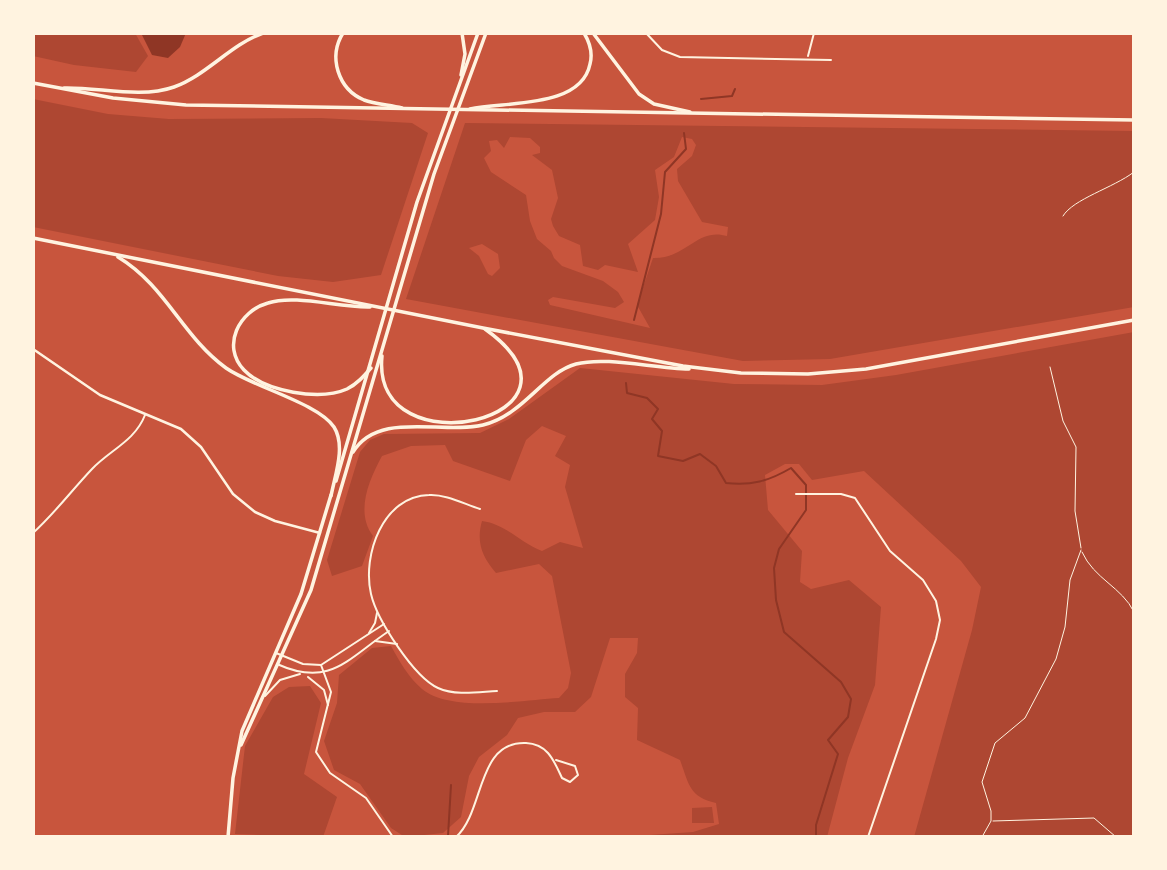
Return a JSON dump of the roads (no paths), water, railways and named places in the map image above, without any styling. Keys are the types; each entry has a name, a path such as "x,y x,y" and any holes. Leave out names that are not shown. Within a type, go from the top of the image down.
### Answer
{"main road":[{"path":"56,88 139,91 171,88 243,41 263,33"},
{"path":"343,33 336,47 336,62 346,86 363,99 408,110"},
{"path":"461,75 466,50 463,33"},
{"path":"228,837 239,750 249,712 304,586 442,125 478,33"},
{"path":"239,750 312,590 450,126 486,33"},
{"path":"463,110 489,104 550,99 569,92 585,77 591,63 590,46 584,33"},
{"path":"593,33 645,99 654,104 695,114"},
{"path":"33,83 177,104 408,110 1134,120"},
{"path":"33,238 483,328 700,368"},
{"path":"113,254 146,276 195,338 219,363 246,380 316,411 330,422 339,443 331,496"},
{"path":"371,368 355,384 340,391 291,390 249,374 237,360 234,340 237,327 247,314 273,301 352,308 377,306"},
{"path":"353,453 364,439 380,430 461,428 496,421 519,408 561,371 576,364 593,362 766,374 841,372 1134,320"},
{"path":"382,356 381,373 385,390 392,401 405,410 448,422 488,418 513,403 520,390 522,377 512,351 483,328"}],"street":[{"path":"646,33 662,50 680,57 807,57 831,60"},
{"path":"807,57 814,33"},
{"path":"33,349 100,395 178,427 196,442 231,492 255,512 270,520 320,533"},
{"path":"33,533 71,496 92,469 130,438 146,414"},
{"path":"796,494 811,492 849,495 855,498 890,551 923,580 940,613 936,639 868,837"},
{"path":"480,509 432,495 410,499 390,513 379,531 370,562 369,585 376,609 414,670 437,688 461,693 497,691"},
{"path":"367,635 376,624 376,609"},
{"path":"276,653 303,664 321,665 385,624"},
{"path":"264,697 280,680 326,673 390,631"},
{"path":"371,643 384,640 398,645"},
{"path":"272,662 303,675 324,690 327,709"},
{"path":"321,665 331,692 317,744 321,761 334,777 366,798 393,837"},
{"path":"456,837 471,817 488,767 497,753 516,744 538,745 556,760 575,766 578,775 570,782 562,778 556,760"}],"waterway":[{"path":"701,99 732,96 735,89"},
{"path":"634,320 661,214 665,172 686,149 684,133"},
{"path":"626,383 627,393 647,398 658,409 652,419 662,431 658,456 683,461 700,454 716,466 726,483 760,481 791,468 806,485 806,510 779,549 774,568 776,600 784,632 841,682 851,699 848,717 828,740 838,754 816,825 816,837"},
{"path":"448,836 451,785"}]}
